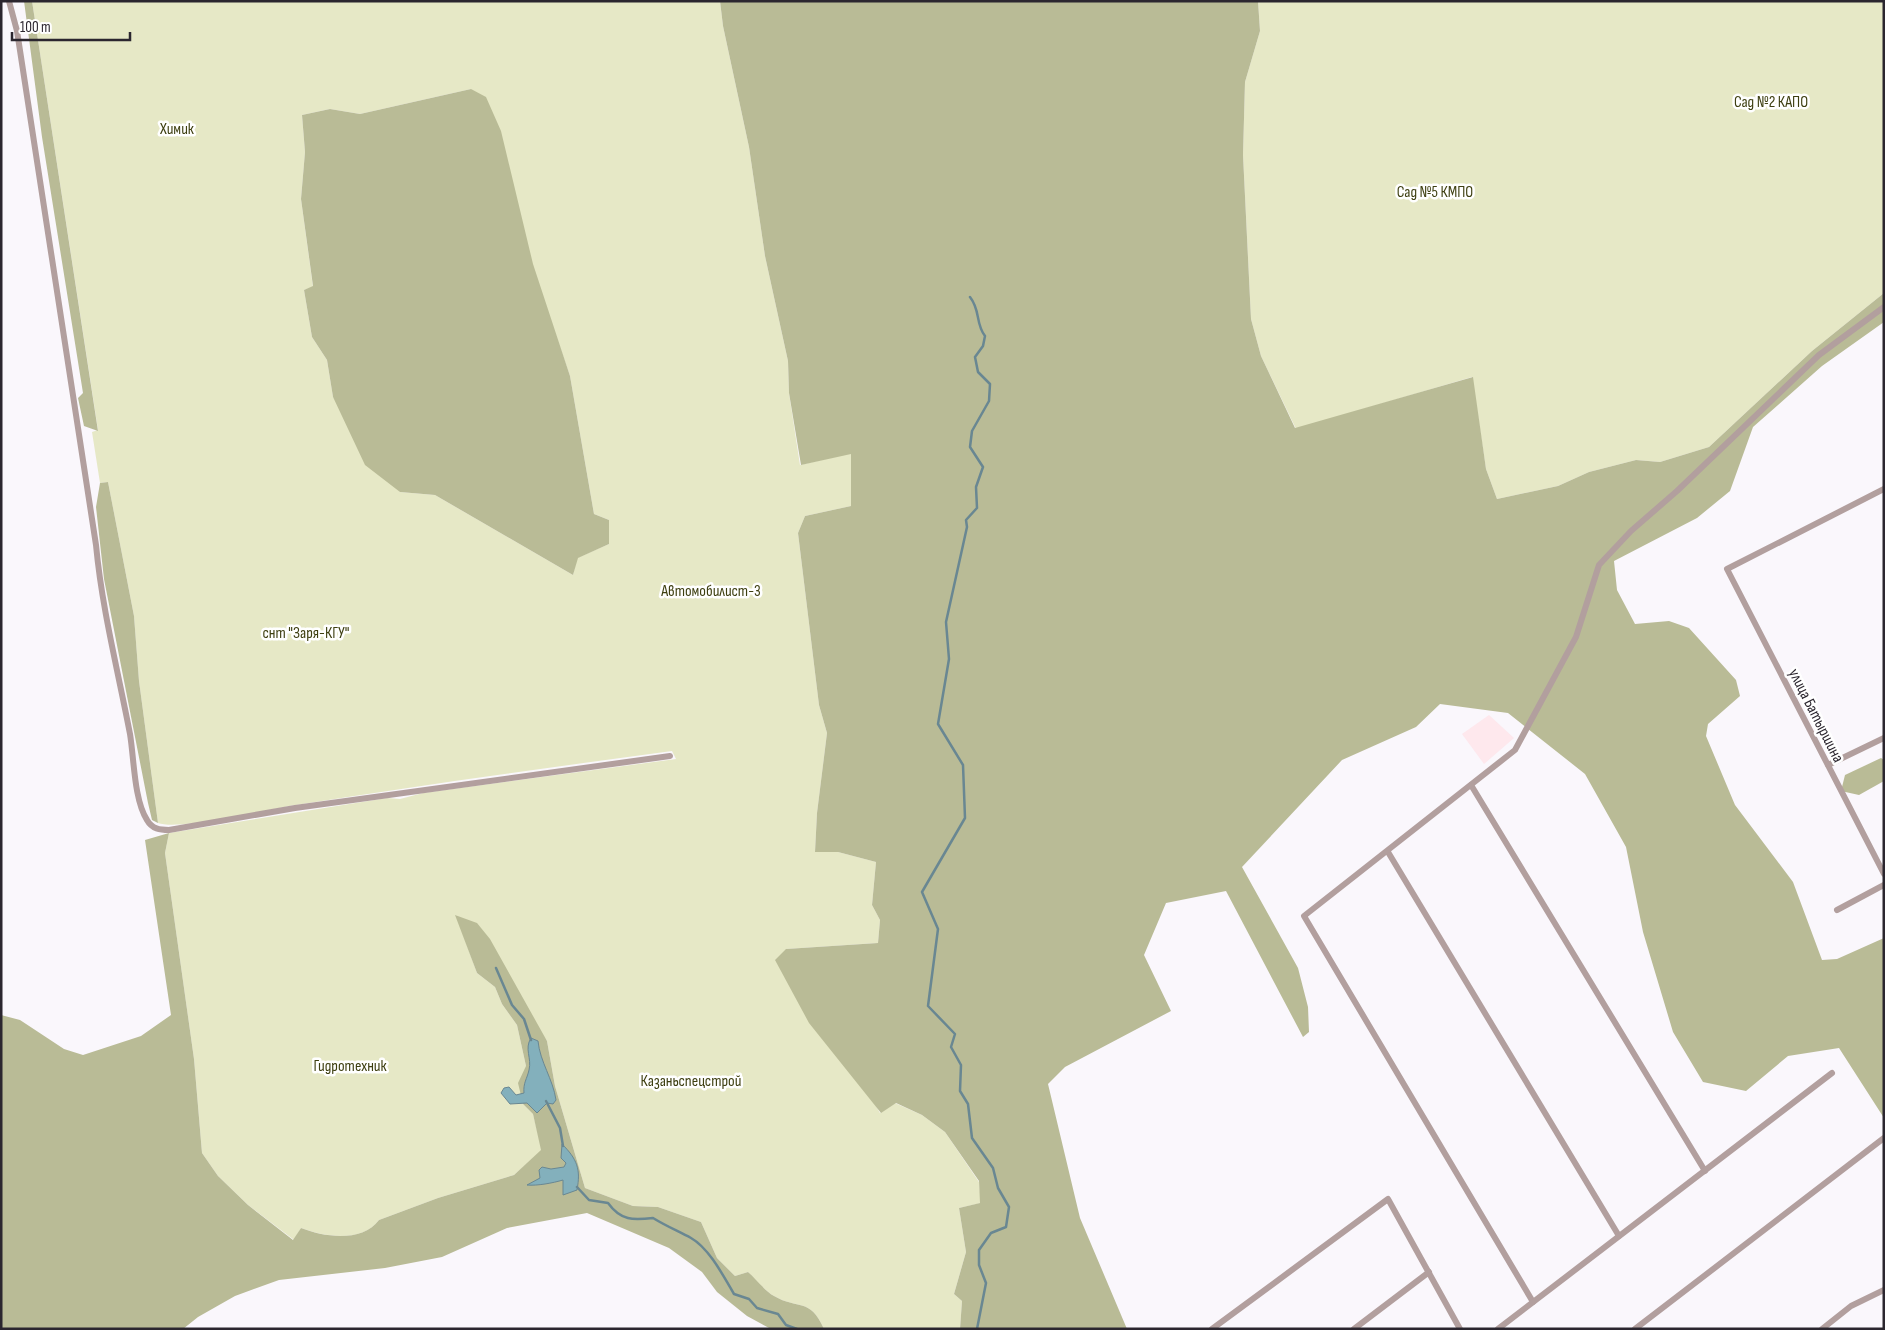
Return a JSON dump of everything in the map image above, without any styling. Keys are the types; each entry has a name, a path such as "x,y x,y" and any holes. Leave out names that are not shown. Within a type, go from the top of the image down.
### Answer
{"street":[{"path":"9,1 17,31 36,150 96,545 99,583 121,687 141,806 150,826 158,830 169,830 295,808 670,756"},
{"path":"1533,1302 1304,916 1388,852 1515,750 1576,637 1599,565 1631,531 1678,491 1819,355 1884,307"},
{"name":"улица Батыршина","path":"1884,489 1727,569 1884,874"},
{"path":"1828,765 1884,738"},
{"path":"1471,785 1705,1170"},
{"path":"1388,852 1619,1236"},
{"path":"1836,910 1884,885"},
{"path":"1498,1329 1832,1073"},
{"path":"1635,1329 1884,1138"},
{"path":"1212,1329 1388,1199 1460,1329"},
{"path":"1354,1329 1429,1272"},
{"path":"1822,1329 1852,1306 1884,1290"}],"shaded area":[{"path":"1489,715 1514,738 1484,764 1462,734"}],"green space":[{"path":"24,1 32,1 98,431 84,426 78,398 83,393 42,137"},
{"path":"32,1 720,1 723,26 749,147 765,256 788,361 789,393 800,465 851,453 851,506 805,516 798,533 819,705 827,733 817,813 815,852 838,852 876,862 872,905 880,920 878,943 786,949 880,1113 895,1103 922,1115 945,1132 979,1182 981,1203 959,1208 966,1252 954,1294 962,1301 960,1329 824,1329 814,1312 774,1296 748,1272 735,1276 717,1258 701,1222 658,1207 633,1206 585,1188 555,1086 547,1041 456,915 477,973 495,987 502,1004 517,1025 526,1066 523,1104 533,1114 542,1150 514,1175 438,1198 379,1220 363,1232 343,1236 321,1234 301,1228 294,1240 248,1205 218,1176 202,1153 194,1059 165,853 169,833 387,798 400,799 423,793 676,759 672,751 296,805 204,822 169,825 158,823 139,681 134,616 108,482 100,483 92,432 98,430","holes":["471,89 570,376 594,514 609,520 609,544 577,558 573,575 435,495 400,492 333,397 327,360 312,337 304,290 313,287 301,199 305,152 302,115 330,109 360,114"]},
{"path":"720,1 1258,1 1260,31 1245,82 1243,155 1251,319 1261,356 1295,428 1473,377 1486,469 1497,499 1558,486 1589,472 1636,460 1660,462 1709,447 1812,351 1884,293 1884,322 1822,366 1753,427 1730,491 1697,518 1614,561 1617,590 1635,624 1669,621 1689,628 1736,680 1740,696 1708,724 1706,736 1735,805 1793,882 1822,960 1837,959 1884,938 1884,1118 1839,1048 1788,1056 1746,1091 1703,1082 1673,1032 1643,932 1626,847 1585,774 1508,713 1440,704 1416,727 1342,760 1242,867 1298,968 1308,1007 1309,1032 1303,1037 1226,891 1166,903 1144,955 1171,1011 1065,1067 1048,1084 1080,1218 1127,1329 960,1329 962,1301 954,1294 966,1252 959,1208 980,1203 979,1181 945,1132 922,1115 896,1103 881,1113 809,1023 775,960 786,949 878,943 880,920 872,905 876,862 838,852 815,852 817,813 827,733 819,705 798,533 805,516 851,506 851,454 801,465 789,393 788,361 765,256 749,147 723,26"},
{"name":"Сад №5 КМПО","path":"1258,1 1884,1 1884,293 1812,351 1709,447 1660,462 1636,460 1589,472 1558,486 1497,499 1486,469 1472,377 1296,429 1261,356 1251,319 1243,155 1245,82 1260,31"},
{"path":"471,89 486,97 501,131 533,264 570,376 594,514 609,520 609,544 578,558 573,575 435,495 400,492 365,465 333,397 327,360 312,337 304,290 313,286 301,199 305,152 302,115 330,109 360,114"},
{"path":"108,482 134,616 139,681 158,823 152,820 148,803 104,579 96,507 100,483"},
{"path":"1881,758 1884,760 1884,781 1859,795 1841,791 1845,775"},
{"path":"169,833 165,853 194,1059 202,1153 218,1176 248,1205 293,1240 301,1228 320,1234 342,1236 363,1232 379,1220 438,1198 514,1175 541,1150 533,1114 523,1104 518,1083 526,1066 517,1025 502,1004 495,987 477,973 455,915 477,923 490,939 547,1041 555,1086 585,1188 633,1206 658,1207 701,1222 717,1258 735,1276 748,1272 774,1296 814,1312 824,1329 771,1329 747,1316 717,1292 702,1272 669,1248 587,1213 507,1228 442,1257 385,1268 279,1280 235,1296 198,1317 183,1329 1,1329 1,1015 20,1020 64,1049 83,1055 141,1036 171,1015 145,840"}],"water":[{"path":"531,1038 538,1041 541,1056 556,1100 553,1104 547,1103 537,1113 527,1103 510,1104 501,1093 504,1088 509,1087 516,1095 524,1093 530,1066 528,1046"},
{"path":"562,1144 577,1165 577,1190 563,1195 563,1180 527,1185 540,1178 539,1170 542,1167 551,1169 564,1167 566,1163 561,1158"}],"waterway":[{"path":"970,297 976,307 980,326 985,336 983,346 975,357 978,372 990,384 989,401 972,431 970,447 983,467 976,487 977,508 966,520 967,527 946,622 949,659 938,724 963,765 965,818 922,892 938,929 928,1006 955,1034 951,1047 961,1065 960,1091 968,1104 972,1138 993,1168 998,1188 1009,1207 1006,1227 991,1233 979,1250 979,1265 986,1283 977,1329"},
{"path":"496,968 512,1005 524,1019 531,1040"},
{"path":"546,1101 560,1128 563,1146"},
{"path":"577,1187 589,1200 608,1203 623,1216 633,1219 653,1218 691,1238 710,1256 734,1294 749,1299 757,1308 778,1314 786,1325 797,1329"}],"park label":[{"name":"Сад №2 КАПО","path":"1771,101"},
{"name":"Химик","path":"177,128"},
{"name":"Автомобилист-3","path":"711,590"},
{"name":"снт \"Заря-КГУ\"","path":"306,632"},
{"name":"Гидротехник","path":"350,1065"},
{"name":"Казаньспецстрой","path":"691,1080"}]}
